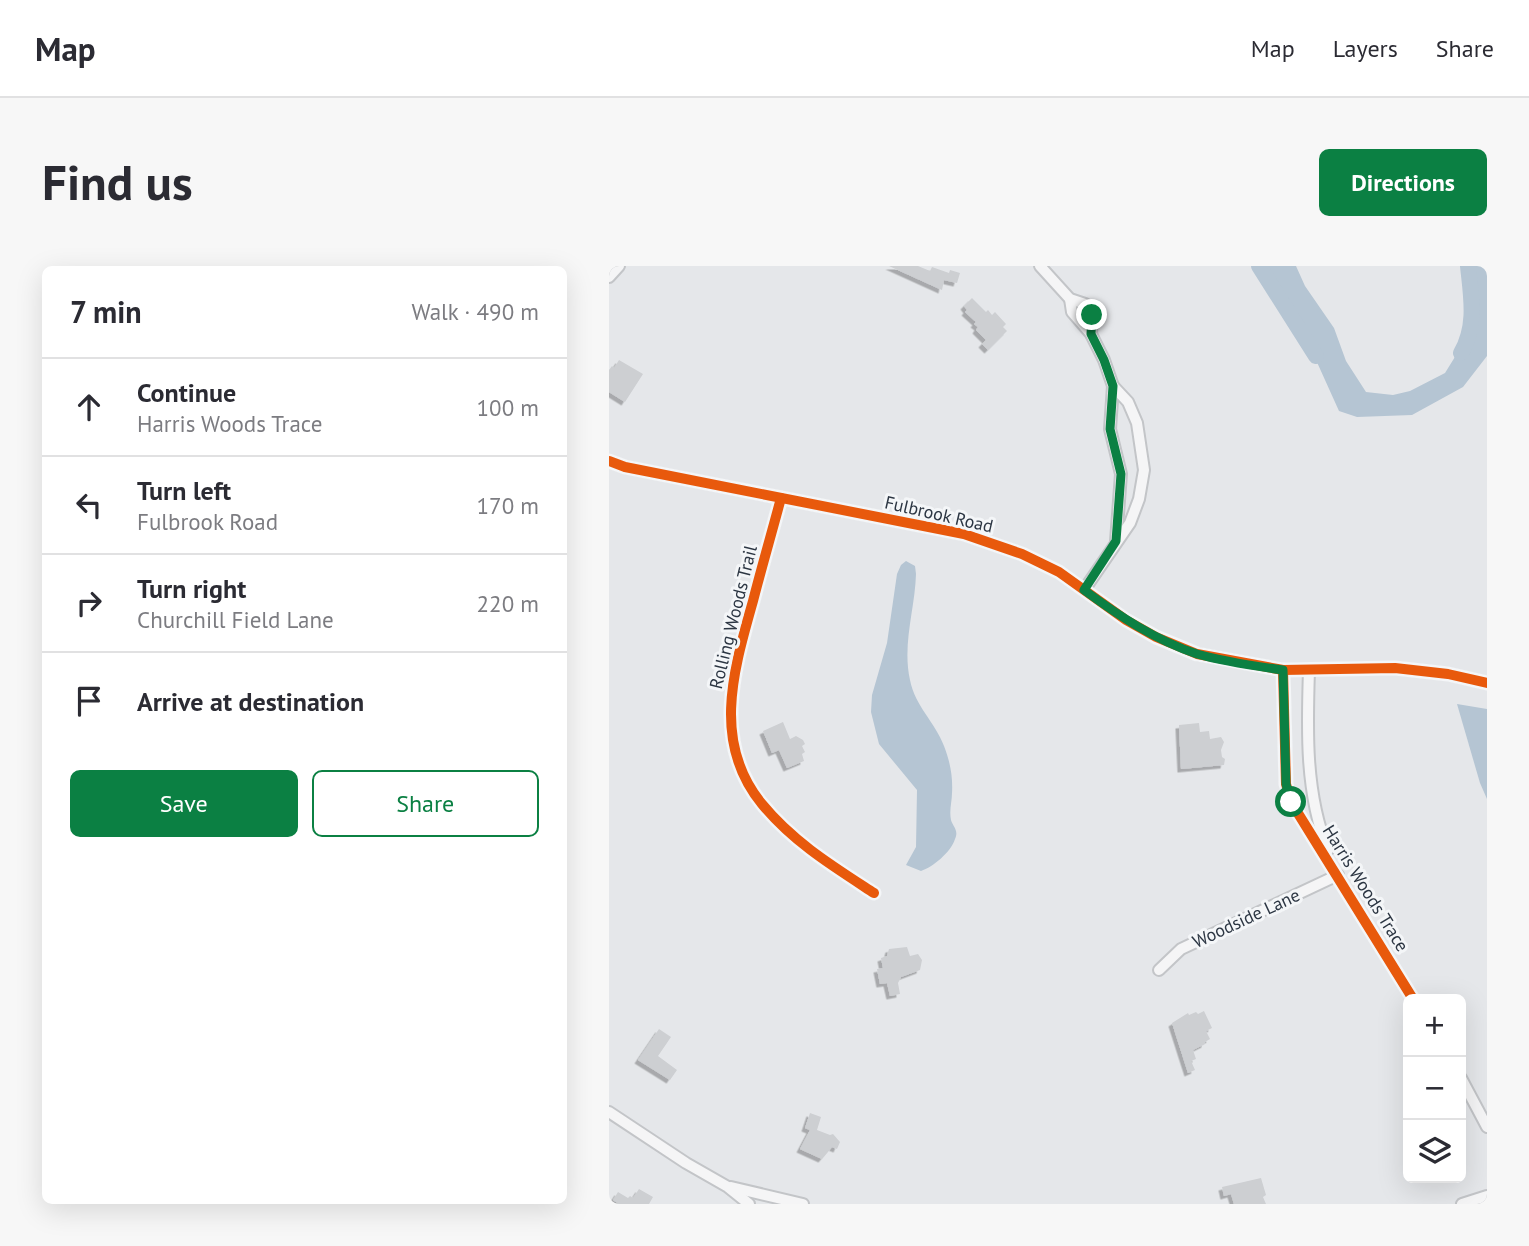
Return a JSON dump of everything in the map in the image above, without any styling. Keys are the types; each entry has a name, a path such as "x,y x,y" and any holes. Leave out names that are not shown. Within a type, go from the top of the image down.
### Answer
{"street":[{"path":"609,277 619,266"},
{"path":"1040,266 1070,299 1086,304 1092,315 1091,334 1113,386 1110,429 1121,474 1116,541"},
{"path":"1084,590 1130,523 1139,499 1143,470 1137,424 1128,401 1113,386"},
{"name":"Fulbrook Road","path":"609,461 625,467 964,534 1059,572 1126,620 1197,654 1283,670 1395,668 1448,674 1487,683"},
{"name":"Rolling Woods Trail","path":"781,498 735,665 730,703 733,743 744,776 760,802 782,827 812,853 874,893"},
{"name":"Harris Woods Trace","path":"1283,670 1286,784 1291,802 1410,994"},
{"name":"Harris Woods Trace","path":"1309,670 1307,726 1313,797 1323,838 1338,875"},
{"name":"Woodside Lane","path":"1159,970 1181,949 1338,875"},
{"path":"1466,1088 1487,1128"},
{"path":"609,1112 728,1187 749,1204"},
{"path":"728,1187 803,1204"},
{"path":"1462,1204 1487,1196"}],"water":[{"path":"1256,266 1296,266 1305,286 1334,328 1346,361 1366,392 1393,395 1410,391 1445,373 1471,331 1475,311 1474,294 1464,266 1487,266 1487,356 1463,387 1412,415 1357,417 1339,411 1302,329"},
{"path":"906,561 915,566 916,574 907,653 910,680 916,698 940,737 948,757 952,781 950,817 956,833 946,854 921,871 906,865 916,847 917,790 879,744 871,712 872,695 887,643 897,574"},
{"path":"1457,704 1487,709 1487,799 1480,783"}],"building":[{"path":"889,266 918,266 930,271 932,267 949,273 950,270 960,273 957,283 944,280 942,290"},
{"path":"972,298 986,312 988,310 992,315 995,312 1006,324 1003,327 1007,331 988,350 982,344 986,340 976,330 976,322 965,312 967,310 964,306"},
{"path":"619,360 643,374 625,402 609,392 609,370 612,366 614,368"},
{"path":"783,722 790,739 796,736 805,744 802,746 805,752 802,754 804,761 787,768 779,750 772,753 763,731"},
{"path":"1199,723 1200,732 1209,731 1210,739 1221,737 1224,742 1221,750 1225,759 1224,765 1181,769 1179,725"},
{"path":"907,947 910,956 918,954 922,960 920,970 901,977 898,983 900,994 890,996 887,983 880,984 877,969 883,968 881,958 887,956 889,949"},
{"path":"1204,1011 1212,1028 1206,1031 1210,1039 1193,1050 1196,1059 1191,1061 1195,1070 1188,1073 1172,1023 1188,1013 1198,1014"},
{"path":"659,1029 671,1037 658,1056 677,1070 670,1080 638,1060"},
{"path":"810,1113 821,1117 817,1130 833,1134 840,1142 837,1149 832,1147 822,1159 800,1149 810,1130 805,1128"},
{"path":"1261,1178 1266,1204 1234,1204 1231,1194 1224,1196 1222,1187"},
{"path":"639,1189 653,1197 649,1204 619,1204 613,1200 618,1192 633,1198"}],"waterway":[{"path":"1259,266 1316,356"},
{"path":"1461,353 1471,322 1468,266"}],"cycle path":[{"path":"609,461 625,467 964,534 1022,554 1059,572 1126,620 1156,637 1197,654 1283,670 1395,668 1448,674 1487,683"},
{"path":"781,498 734,679 731,705 736,756 746,780 774,818 815,853 874,893"},
{"path":"1283,670 1286,784 1291,802 1410,994"}],"route":[{"path":"1092,315 1091,334 1113,386 1110,429 1121,474 1116,541 1084,590 1126,620 1197,654 1283,670 1286,784 1291,802"}]}
